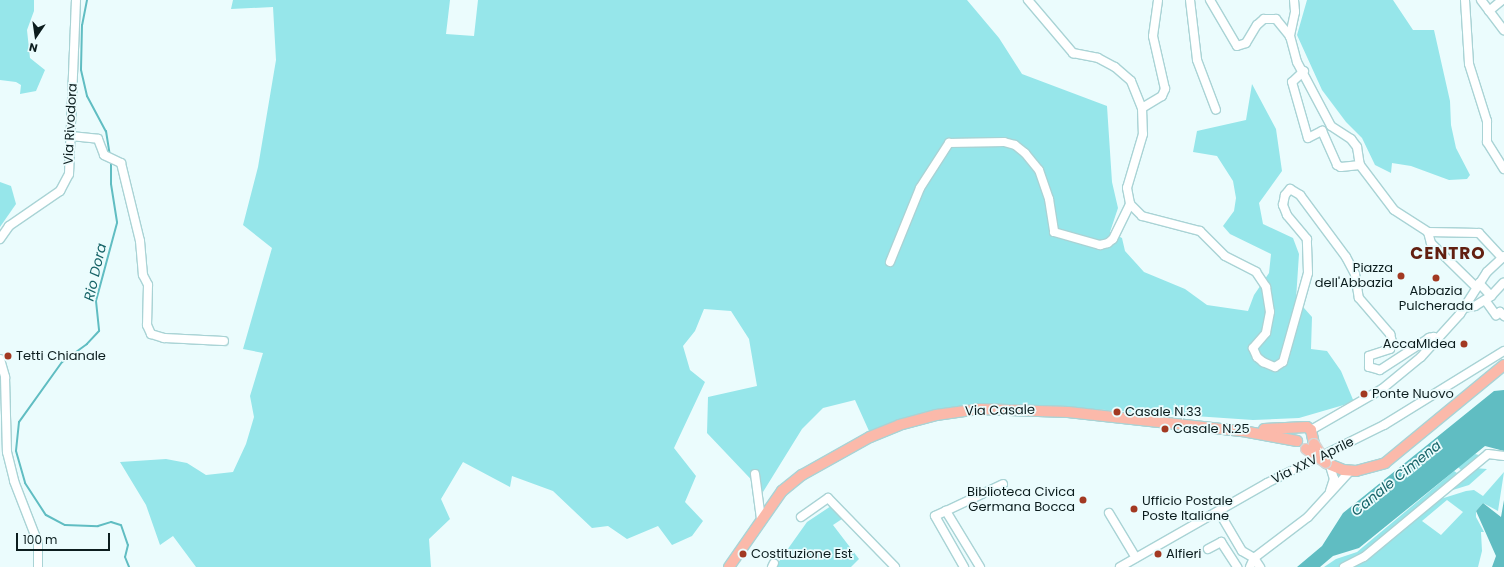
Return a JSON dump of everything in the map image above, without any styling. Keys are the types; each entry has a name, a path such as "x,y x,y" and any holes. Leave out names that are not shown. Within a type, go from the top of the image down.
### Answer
{"main road":[{"path":"1399,452 1429,418 1503,359"},
{"path":"1248,432 1298,428 1295,435 1307,440 1328,465 1350,471 1379,466 1399,452 1425,438 1504,373"},
{"name":"Via Casale","path":"729,567 761,519 782,491 802,475 870,437 899,425 936,415 979,409 1010,408 1248,432"},
{"path":"1248,432 1307,440"}],"street":[{"name":"Via Rivodora","path":"0,239 9,226 60,191 69,174 76,0"},
{"path":"1028,0 1074,53 1098,58 1115,67 1131,81 1142,108 1142,140 1127,188 1130,204 1142,216 1200,231 1225,256 1256,272 1266,287 1270,312 1266,333 1255,345 1254,352 1269,366 1280,367 1286,358 1308,273 1307,239 1289,219 1283,205 1285,195 1290,189 1300,195 1346,257 1355,274 1359,298 1390,334 1392,342 1390,349 1369,356 1369,366 1380,370 1429,338 1434,336 1438,339"},
{"path":"1142,108 1162,96 1165,89 1153,36 1158,0"},
{"path":"1190,0 1197,60 1216,110"},
{"path":"1210,0 1237,46 1246,43 1257,24 1264,19 1276,19 1290,36"},
{"path":"1294,0 1295,12 1290,36 1292,50 1332,126 1351,139 1357,147 1360,164 1394,210 1428,232 1479,233 1503,257 1478,285 1463,308 1438,339 1382,390 1307,440"},
{"path":"1465,0 1469,64 1487,121 1487,142 1504,169"},
{"path":"1480,0 1504,30"},
{"path":"1490,11 1502,0"},
{"path":"1304,72 1292,82 1308,138 1322,132 1337,165 1341,167 1360,164"},
{"path":"71,136 98,139 104,155 121,163 140,241 143,275 148,286 147,325 151,334 164,338 224,341"},
{"path":"890,262 920,188 949,143 1004,142 1015,145 1026,153 1039,170 1049,199 1054,232 1100,245 1108,243 1113,239 1130,204"},
{"path":"1428,232 1431,243 1478,285 1488,298 1496,314 1500,312 1504,316"},
{"path":"1463,308 1476,306 1488,298 1503,283"},
{"path":"0,359 7,452 14,481 38,543 38,567"},
{"name":"Via XXV Aprile","path":"1120,567 1219,512 1267,483 1384,425 1503,359"},
{"path":"1344,567 1364,557 1488,454 1504,459"},
{"path":"1328,465 1334,480 1328,495"},
{"path":"1250,567 1254,558 1291,531 1350,471"},
{"path":"755,474 761,519"},
{"path":"964,567 935,516 1003,484"},
{"path":"800,517 828,498 895,567"},
{"path":"946,511 980,567"},
{"path":"1219,512 1242,552 1254,558 1260,567"},
{"path":"1109,513 1136,558"},
{"path":"953,548 964,541"},
{"path":"1208,549 1221,542 1237,567"}],"shaded area":[{"path":"0,0 34,0 34,11 27,30 30,58 45,70 36,91 20,94 21,85 16,82 0,80"},
{"path":"233,0 450,0 446,34 474,36 478,0 967,0 999,38 1022,74 1107,106 1112,182 1118,208 1110,232 1122,238 1125,251 1144,272 1185,289 1207,305 1248,311 1254,295 1269,273 1271,254 1230,234 1223,226 1234,211 1236,198 1233,181 1217,156 1193,152 1197,131 1246,120 1252,84 1276,129 1282,171 1259,203 1263,224 1293,238 1299,254 1296,299 1312,317 1311,349 1327,351 1341,371 1354,402 1299,418 1253,420 1018,404 985,405 897,421 869,431 855,400 823,408 802,429 763,492 707,433 708,397 757,386 749,339 731,311 704,309 695,331 683,346 690,370 705,382 674,448 696,476 685,502 703,521 692,536 672,545 658,526 627,539 608,526 592,528 553,491 512,476 510,487 463,462 441,499 450,519 429,539 431,567 196,567 173,536 160,545 146,505 120,462 166,459 187,463 206,475 233,472 246,444 254,417 250,396 263,353 243,349 272,248 243,225 258,167 276,60 273,7 231,9"},
{"path":"1307,0 1393,0 1413,30 1434,30 1450,101 1451,125 1456,148 1470,175 1467,179 1449,180 1411,166 1392,163 1391,173 1375,165 1362,138 1346,122 1322,90 1297,35"},
{"path":"0,182 11,186 16,204 0,227"},
{"path":"1475,454 1483,456 1373,547 1342,567 1324,567 1336,559 1357,552 1454,471 1457,473 1461,470 1458,467"},
{"path":"1474,468 1487,469 1469,485 1443,493"},
{"path":"1504,472 1498,511 1483,503 1476,511 1476,517 1484,532 1481,532 1482,551 1478,567 1352,567 1367,560 1431,502 1474,490 1483,496","holes":["1447,500 1463,512 1441,535 1422,521"]},
{"path":"831,506 845,517 833,525 859,559 851,567 775,567 807,522"}],"water":[{"name":"Canale Cimena","path":"1504,390 1504,451 1485,446 1359,548 1333,556 1320,567 1297,567 1322,546 1343,513 1494,391"},
{"path":"1504,500 1504,567 1492,567 1496,556 1476,511 1483,503 1501,517"}],"waterway":[{"name":"Rio Dora","path":"87,0 82,25 81,70 87,96 106,131 110,156"},
{"name":"Rio Dora","path":"111,160 111,184 117,223 96,301 99,331 87,344 62,362 19,422 16,451 25,483 46,515 65,525 98,526 111,522 121,525 128,545 125,557 129,567"}],"place":[{"name":"Piazza dell'Abbazia","path":"1401,276"},
{"name":"Abbazia Pulcherada","path":"1436,278"},
{"name":"AccaMIdea","path":"1464,344"},
{"name":"Tetti Chianale","path":"8,356"},
{"name":"Ponte Nuovo","path":"1364,394"},
{"name":"Casale N.33","path":"1117,412"},
{"name":"Casale N.25","path":"1165,429"},
{"name":"Biblioteca Civica Germana Bocca","path":"1083,500"},
{"name":"Ufficio Postale Poste Italiane","path":"1134,509"},
{"name":"Costituzione Est","path":"743,554"},
{"name":"Alfieri","path":"1158,554"}],"district":[{"name":"CENTRO","path":"1448,254"}]}
